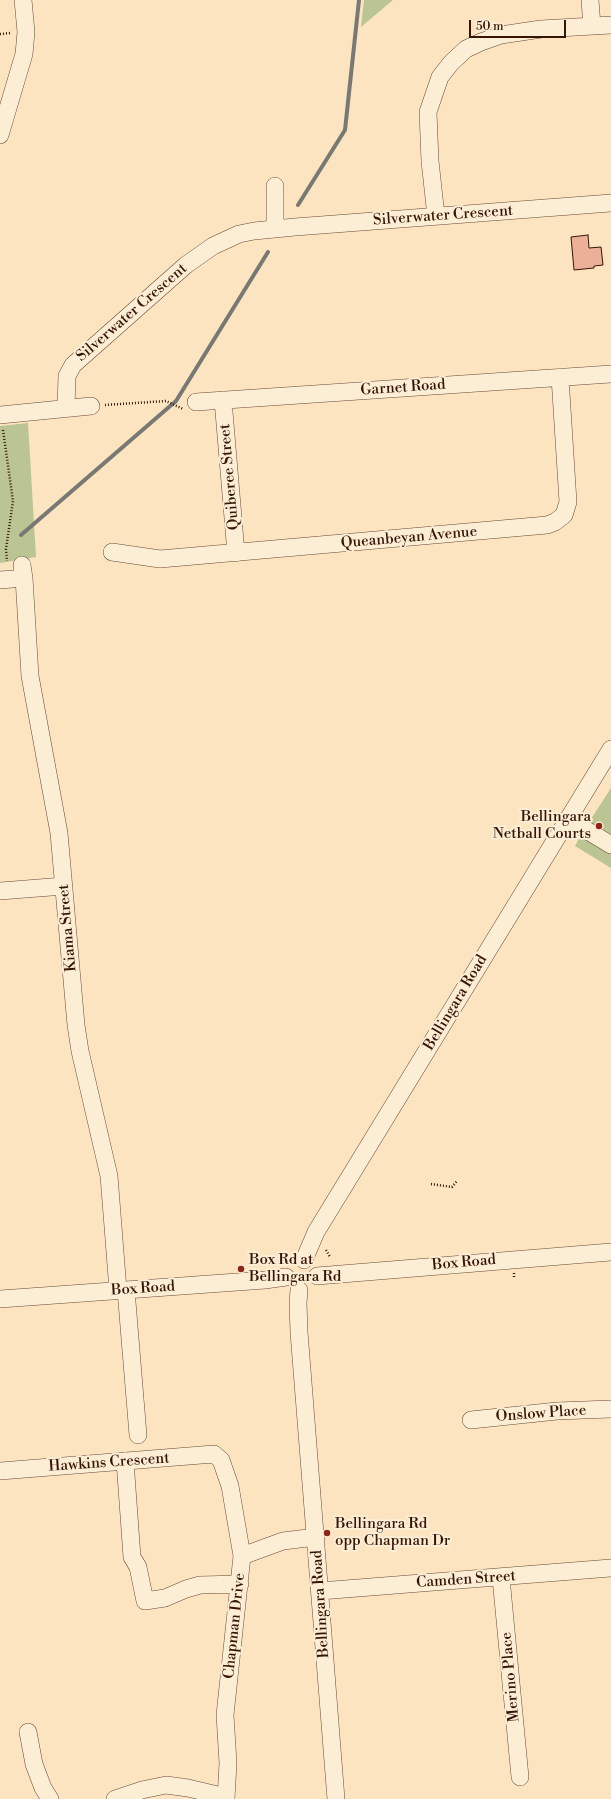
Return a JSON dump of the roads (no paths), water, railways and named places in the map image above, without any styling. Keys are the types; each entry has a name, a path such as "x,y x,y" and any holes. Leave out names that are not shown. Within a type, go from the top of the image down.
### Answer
{"street":[{"path":"0,135 24,54 26,32 23,0"},
{"path":"590,0 592,26"},
{"path":"436,216 430,161 428,112 440,77 451,63 466,49 501,35 541,29 611,25"},
{"path":"275,186 275,229"},
{"name":"Silverwater Crescent","path":"66,408 67,376 73,365 186,265 225,240 254,231 611,203"},
{"name":"Garnet Road","path":"196,402 611,374"},
{"name":"Queanbeyan Avenue","path":"112,552 160,559 547,525 555,522 564,515 568,502 560,377"},
{"name":"Quiberee Street","path":"223,400 236,553"},
{"path":"0,415 91,406"},
{"name":"Kiama Street","path":"0,580 23,572 30,676 56,810 76,1025 80,1051 109,1176 138,1435"},
{"name":"Bellingara Road","path":"304,1260 316,1232 611,749"},
{"path":"568,819 611,845"},
{"path":"0,891 64,886"},
{"name":"Box Road","path":"317,1276 611,1252"},
{"path":"304,1260 312,1264 317,1276 313,1285 304,1290 299,1290 291,1286 286,1277 288,1268 291,1264 295,1261 304,1260"},
{"name":"Box Road","path":"0,1300 265,1280 286,1277"},
{"name":"Bellingara Road","path":"299,1290 299,1332 336,1799"},
{"name":"Onslow Place","path":"471,1420 557,1411 611,1409"},
{"name":"Hawkins Crescent","path":"0,1471 214,1454 218,1456"},
{"name":"Chapman Drive","path":"218,1456 228,1475 242,1556 225,1714 228,1763 226,1798"},
{"path":"125,1461 132,1558 138,1567 145,1601 165,1598 200,1585 240,1584"},
{"path":"242,1556 283,1542 316,1537"},
{"name":"Camden Street","path":"320,1591 501,1578 611,1568"},
{"name":"Merino Place","path":"501,1578 520,1777"},
{"path":"28,1732 34,1764 43,1788 50,1799"},
{"path":"115,1799 142,1790 166,1785 188,1788 226,1798"}],"waterway":[{"path":"298,205 345,130 359,0"},
{"path":"21,535 176,401 268,252"}],"place":[{"name":"Bellingara Netball Courts","path":"599,826"},
{"name":"Box Rd at Bellingara Rd","path":"241,1269"},
{"name":"Bellingara Rd opp Chapman Dr","path":"327,1533"}]}
